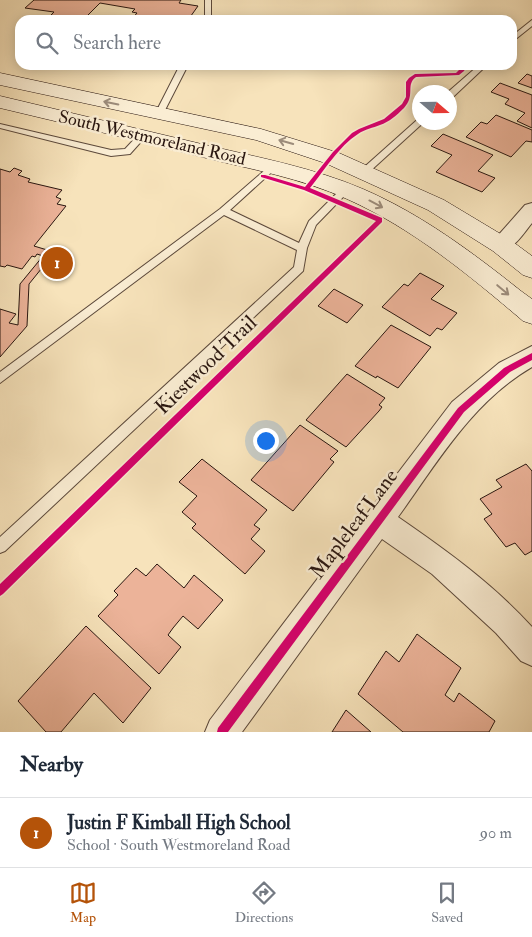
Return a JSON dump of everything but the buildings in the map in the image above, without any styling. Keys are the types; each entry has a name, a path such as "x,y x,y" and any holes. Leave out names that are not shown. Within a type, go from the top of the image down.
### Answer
{"main road":[{"name":"South Westmoreland Road","path":"0,79 261,135 332,158 436,206 501,245 532,269"},
{"name":"South Westmoreland Road","path":"0,102 272,167 345,190 365,198 447,246 532,314"},
{"path":"272,167 303,159 349,174 364,172"}],"street":[{"path":"501,245 532,210"},
{"name":"Mapleleaf Lane","path":"222,732 461,410 507,370 532,356"},
{"path":"378,520 442,564 507,622 532,650"}],"lane":[{"path":"208,0 208,15"},
{"path":"517,36 532,22"},
{"path":"159,114 181,70"},
{"path":"457,89 478,70"},
{"path":"0,126 111,153 127,152 143,135"},
{"path":"364,172 412,129"},
{"path":"0,378 223,211 272,167"},
{"path":"2,541 299,268 302,248 312,223 345,190"},
{"path":"223,211 302,248"}],"cycle path":[{"path":"306,189 347,140 361,130 380,124 404,105 408,97 408,82 411,79 415,76 457,74 462,70"},
{"name":"Kiestwood Trail","path":"0,591 380,220 306,189 263,176"},
{"path":"222,732 461,410 507,370 532,356"}],"place":[{"name":"Justin F Kimball High School","path":"57,263"}]}
